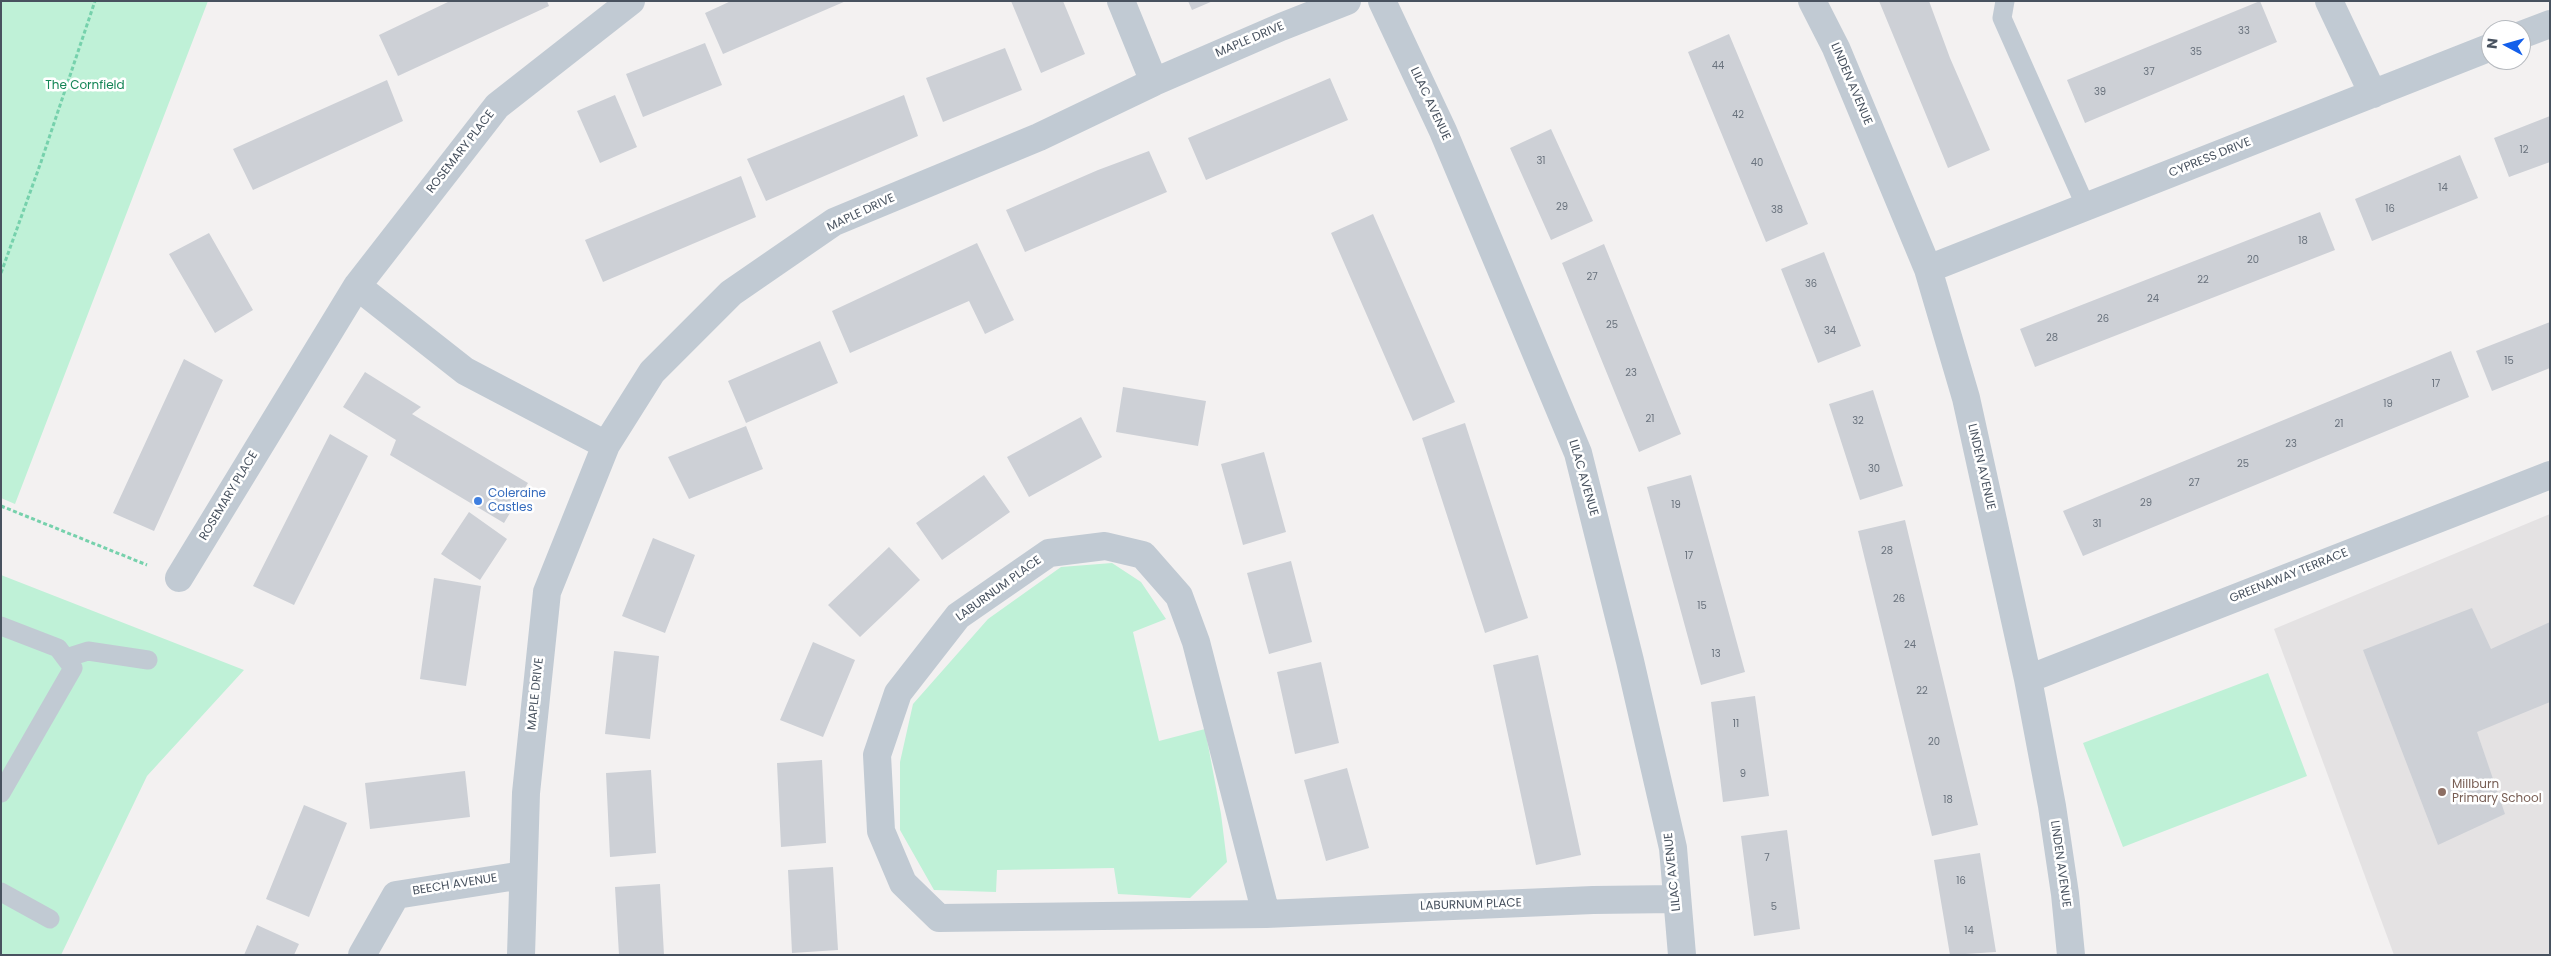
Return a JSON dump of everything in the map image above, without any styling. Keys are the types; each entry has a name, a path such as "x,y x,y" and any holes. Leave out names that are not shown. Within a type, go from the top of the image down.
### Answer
{"street":[{"name":"ROSEMARY PLACE","path":"179,578 357,286 497,106 631,1"},
{"path":"1121,1 1154,82"},
{"name":"MAPLE DRIVE","path":"520,955 526,793 547,592 606,445 652,372 731,293 834,222 1039,137 1154,82 1281,27 1347,1"},
{"name":"LILAC AVENUE","path":"1382,1 1443,131 1578,453 1630,661 1673,848 1682,955"},
{"name":"LINDEN AVENUE","path":"1812,1 1836,48 1928,269 1966,398 2028,679 2052,806 2065,894 2071,955"},
{"path":"2329,1 2373,94"},
{"path":"2531,31 2550,24"},
{"name":"CYPRESS DRIVE","path":"1928,269 2481,51"},
{"path":"357,286 465,371 606,445"},
{"name":"GREENAWAY TERRACE","path":"2028,679 2550,475"},
{"name":"LABURNUM PLACE","path":"1266,914 1196,642 1179,596 1143,555 1105,546 1049,553 958,616 898,693 877,755 881,831 903,883 939,918 1266,914 1593,900 1676,899"},
{"name":"BEECH AVENUE","path":"362,955 396,894 523,875"}],"lane":[{"path":"2006,1 2002,18 2086,207"},
{"path":"1,626 58,648 73,668 1,793"},
{"path":"66,658 88,651 148,660"},
{"path":"1,892 50,919"}],"path":[{"path":"1,273 42,162 95,1"},
{"path":"1,506 179,578"}],"shaded area":[{"name":"Millburn Primary School","path":"2550,514 2550,955 2394,955 2274,629"}],"green space":[{"name":"The Cornfield","path":"1,1 208,1 15,504 1,498"},
{"path":"1112,563 1141,582 1166,619 1133,632 1159,741 1205,729 1221,814 1227,862 1190,898 1118,894 1114,868 997,870 996,892 934,890 900,830 900,762 913,704 988,619 1061,567"},
{"path":"1,575 244,670 147,776 61,955 1,955"},
{"path":"2268,673 2307,776 2123,847 2083,743"}],"building":[{"path":"450,1 547,1 549,6 398,76 379,35"},
{"path":"731,1 846,1 723,54 705,13"},
{"path":"1011,1 1063,1 1085,54 1041,73"},
{"path":"1188,1 1213,1 1192,10"},
{"path":"1879,1 1929,1 1950,58 1990,150 1948,168"},
{"path":"2260,1 2277,42 2085,123 2067,80"},
{"path":"1729,34 1808,224 1766,242 1688,52"},
{"path":"705,43 722,85 643,117 626,74"},
{"path":"1005,48 1022,90 943,122 926,78"},
{"path":"1330,78 1348,120 1206,180 1188,138"},
{"path":"387,80 403,121 253,190 233,149"},
{"path":"615,95 637,147 600,163 577,111"},
{"path":"904,95 918,136 766,201 747,159"},
{"path":"2550,116 2550,162 2509,177 2494,138"},
{"path":"1551,129 1593,221 1551,240 1510,148"},
{"path":"1149,151 1167,192 1025,252 1006,210 1098,170"},
{"path":"2460,155 2478,198 2372,241 2355,199"},
{"path":"741,176 756,217 603,282 585,240"},
{"path":"2320,212 2335,250 2035,367 2020,329"},
{"path":"1373,214 1455,402 1413,421 1331,233"},
{"path":"209,233 253,310 215,333 169,254"},
{"path":"977,243 1014,320 985,334 969,301 850,353 832,311"},
{"path":"1604,244 1681,434 1639,452 1562,263"},
{"path":"1824,252 1861,346 1818,363 1781,269"},
{"path":"2550,322 2550,368 2492,391 2476,351"},
{"path":"820,341 838,383 746,423 728,381"},
{"path":"2451,351 2469,397 2083,556 2063,511"},
{"path":"184,359 223,380 154,531 113,513"},
{"path":"365,372 421,407 412,414 528,483 504,523 390,455 396,440 343,407"},
{"path":"1123,387 1206,401 1198,446 1116,432"},
{"path":"1873,390 1903,486 1860,500 1829,404"},
{"path":"1081,417 1102,457 1029,497 1007,457"},
{"path":"1465,423 1528,618 1485,633 1422,438"},
{"path":"746,426 763,469 689,499 668,457"},
{"path":"330,434 368,456 294,605 253,586"},
{"path":"1264,452 1286,532 1243,545 1221,464"},
{"path":"984,475 1010,512 942,560 916,523"},
{"path":"1691,475 1745,672 1701,685 1647,487"},
{"path":"469,512 507,539 480,580 441,554"},
{"path":"1905,520 1978,825 1932,836 1858,531"},
{"path":"653,538 695,555 665,633 622,616"},
{"path":"889,547 920,580 860,637 828,605"},
{"path":"1291,561 1312,642 1269,654 1247,573"},
{"path":"434,578 481,586 466,686 420,679"},
{"path":"2472,608 2491,649 2550,622 2550,702 2477,732 2505,814 2438,845 2363,650"},
{"path":"813,642 855,660 823,737 780,720"},
{"path":"614,651 659,656 650,739 605,734"},
{"path":"1538,655 1581,855 1536,865 1493,665"},
{"path":"1321,662 1339,743 1295,754 1277,672"},
{"path":"1755,696 1769,796 1723,802 1711,702"},
{"path":"822,760 826,843 781,847 777,763"},
{"path":"1347,768 1369,848 1326,861 1304,780"},
{"path":"651,770 656,853 610,857 606,773"},
{"path":"465,771 470,817 370,829 365,783"},
{"path":"304,805 347,823 309,917 266,899"},
{"path":"1787,830 1800,929 1754,936 1741,836"},
{"path":"1980,853 1996,952 1950,955 1934,860"},
{"path":"833,867 838,950 792,953 788,870"},
{"path":"660,884 664,955 619,955 615,887"},
{"path":"257,925 299,944 294,955 244,955"}],"place":[{"name":"Coleraine Castles","path":"478,501"},
{"name":"Millburn Primary School","path":"2442,792"}]}
